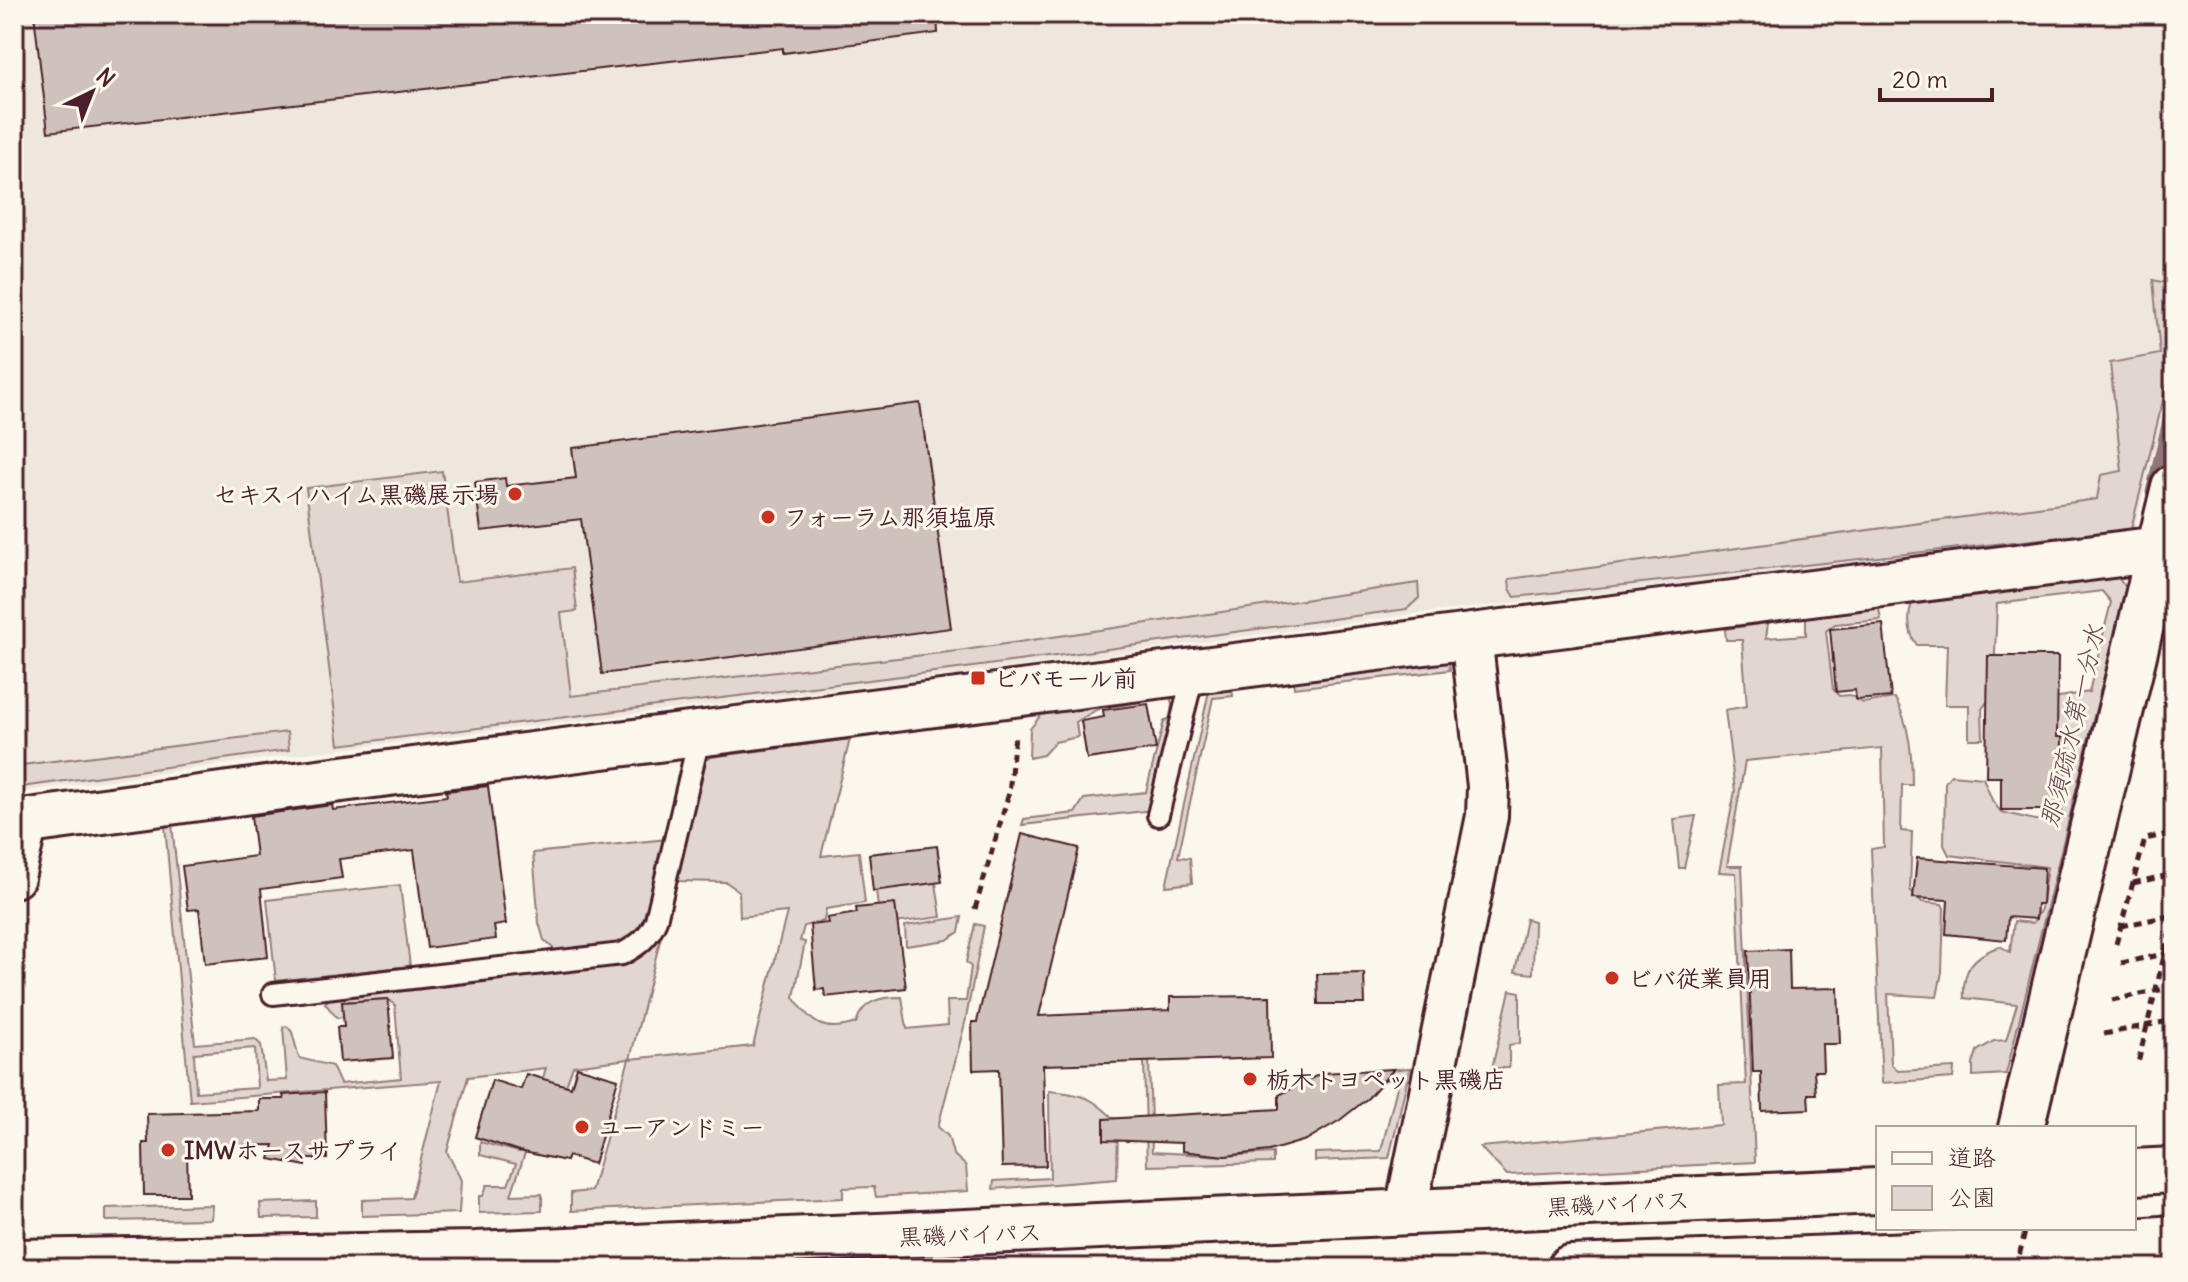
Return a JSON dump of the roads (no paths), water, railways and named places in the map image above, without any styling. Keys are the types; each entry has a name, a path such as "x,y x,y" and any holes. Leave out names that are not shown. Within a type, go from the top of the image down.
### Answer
{"main road":[{"path":"2022,1126 2161,570 2174,487"},
{"path":"20,822 1471,636 2161,570"},
{"path":"2136,1172 2174,1170"},
{"name":"黒磯バイパス","path":"14,1262 91,1265 395,1262 1876,1191"},
{"path":"1570,1268 1997,1254 2174,1238"}],"street":[{"path":"1405,1214 1487,816 1488,786 1471,636"},
{"path":"14,877 20,822"}],"lane":[{"path":"1158,815 1194,671"},
{"path":"273,994 622,954 639,945 650,934 656,920 700,734"}],"waterway":[{"name":"那須疏水第一分水","path":"2151,492 2174,395"}],"place":[{"name":"セキスイハイム黒磯展示場","path":"515,494"},
{"name":"フォーラム那須塩原","path":"768,517"},
{"name":"ビバモール前","path":"978,678"},
{"name":"ビバ従業員用","path":"1612,978"},
{"name":"栃木トヨペット黒磯店","path":"1250,1079"},
{"name":"ユーアンドミー","path":"582,1127"},
{"name":"IMWホースサプライ","path":"168,1150"}]}
